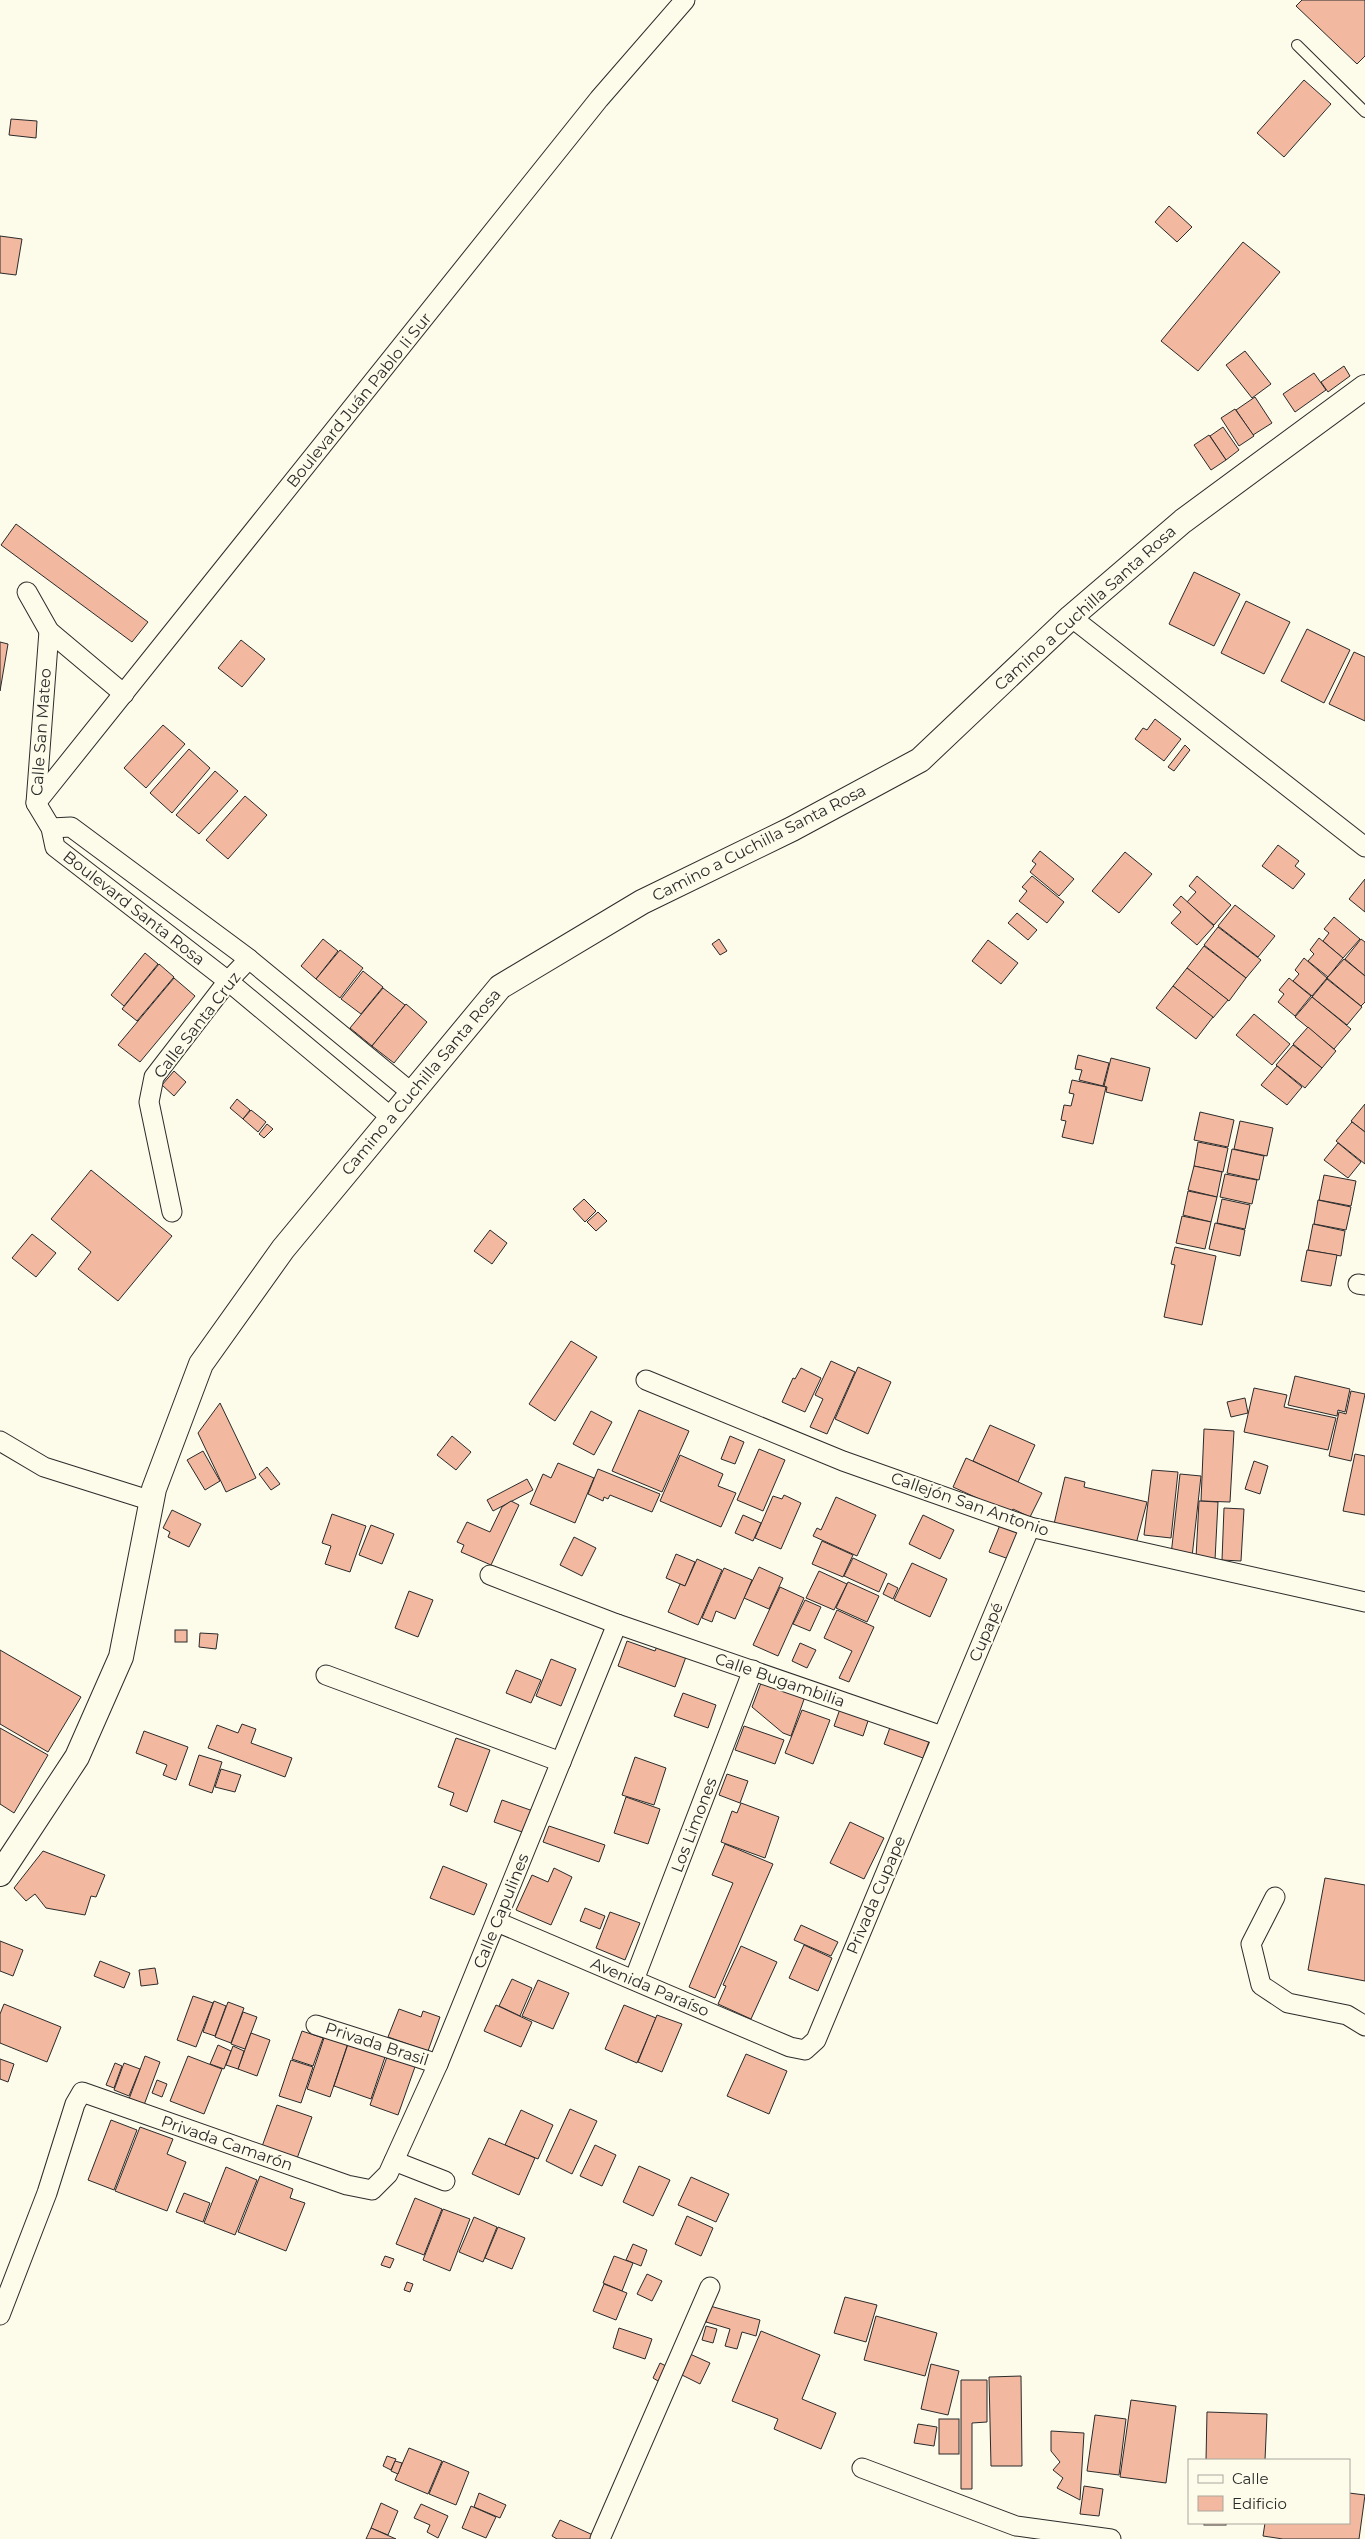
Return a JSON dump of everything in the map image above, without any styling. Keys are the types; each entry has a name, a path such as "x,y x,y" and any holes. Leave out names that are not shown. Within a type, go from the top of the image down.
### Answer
{"street":[{"name":"Boulevard Juán Pablo Ii Sur","path":"36,803 599,98 685,0"},
{"name":"Camino a Cuchilla Santa Rosa","path":"0,1874 77,1757 121,1657 154,1490 201,1364 283,1249 500,987 642,902 792,829 920,760 1071,617 1183,521 1365,387"},
{"path":"27,592 49,631 124,694"},
{"path":"1071,617 1365,847"},
{"name":"Calle San Mateo","path":"49,631 36,803 52,828"},
{"name":"Boulevard Santa Rosa","path":"391,1118 228,981 55,847 52,828 71,827 249,960 412,1093"},
{"name":"Calle Santa Cruz","path":"172,1212 150,1102 154,1077 228,981 249,960"},
{"name":"Callejón San Antonio","path":"646,1380 843,1461 1030,1528 1365,1602"},
{"path":"0,1440 44,1467 152,1501"},
{"name":"Cupapé","path":"942,1736 1030,1528"},
{"name":"Calle Bugambilia","path":"490,1576 617,1624 942,1736"},
{"name":"Calle Capulines","path":"372,2190 388,2174 438,2064 617,1624"},
{"name":"Los Limones","path":"634,1980 753,1670"},
{"path":"326,1675 561,1762"},
{"name":"Privada Cupape","path":"805,2050 816,2040 942,1736"},
{"path":"1275,1897 1251,1944 1261,1986 1288,2003 1347,2015 1365,2026"},
{"name":"Avenida Paraíso","path":"497,1922 790,2047 805,2050"},
{"name":"Privada Brasil","path":"316,2024 438,2064"},
{"name":"Privada Camarón","path":"0,2315 47,2192 75,2104 82,2092 347,2185 372,2190"},
{"path":"394,2160 444,2181"},
{"path":"600,2539 710,2287"},
{"path":"862,2468 1016,2526 1111,2539"}],"lane":[{"path":"1297,45 1365,112"}],"building":[{"path":"1302,0 1365,0 1365,56 1357,64 1296,6"},
{"path":"1304,80 1331,104 1284,157 1257,133"},
{"path":"11,119 37,121 36,138 9,135"},
{"path":"1169,206 1192,227 1177,242 1155,222"},
{"path":"0,236 22,239 16,275 0,273"},
{"path":"1243,242 1280,272 1198,371 1161,341"},
{"path":"1245,351 1271,384 1252,398 1226,365"},
{"path":"1344,366 1350,376 1328,392 1321,382"},
{"path":"1314,373 1326,390 1295,412 1283,394"},
{"path":"1255,397 1272,423 1253,435 1236,410"},
{"path":"1235,409 1254,436 1239,446 1221,418"},
{"path":"1223,427 1239,450 1226,460 1210,436"},
{"path":"1209,435 1226,460 1211,470 1194,445"},
{"path":"16,524 148,622 132,642 1,545"},
{"path":"1194,572 1240,594 1214,646 1169,624"},
{"path":"1246,601 1290,622 1264,674 1221,653"},
{"path":"1307,629 1350,650 1324,703 1281,681"},
{"path":"241,640 265,659 242,687 218,668"},
{"path":"0,642 8,644 0,691"},
{"path":"1354,652 1365,657 1365,721 1329,704"},
{"path":"1155,719 1181,739 1164,761 1135,739 1143,728 1147,730"},
{"path":"163,725 185,744 146,788 124,768"},
{"path":"1185,745 1190,750 1174,771 1168,767"},
{"path":"189,749 210,768 172,813 150,793"},
{"path":"215,771 238,791 199,834 176,815"},
{"path":"245,796 267,815 228,859 206,840"},
{"path":"1278,845 1299,861 1295,866 1305,874 1293,889 1262,866"},
{"path":"1040,851 1074,879 1059,896 1030,872 1036,864 1032,861"},
{"path":"1125,852 1152,874 1119,913 1092,891"},
{"path":"1032,876 1064,902 1047,923 1019,901 1027,891 1022,887"},
{"path":"1197,876 1231,905 1214,925 1187,902 1196,892 1189,886"},
{"path":"1365,879 1365,912 1349,899"},
{"path":"1181,896 1214,926 1197,945 1171,923 1181,912 1173,905"},
{"path":"1235,905 1275,936 1258,957 1218,926"},
{"path":"1017,913 1037,930 1028,940 1008,923"},
{"path":"1334,917 1360,939 1343,958 1323,941 1329,933 1324,929"},
{"path":"1218,927 1261,960 1246,978 1204,945"},
{"path":"1319,938 1343,958 1328,977 1308,961 1314,954 1310,950"},
{"path":"323,939 338,951 316,979 301,966"},
{"path":"719,939 727,951 720,955 712,944"},
{"path":"1361,939 1365,942 1365,976 1345,959"},
{"path":"988,940 1018,963 1001,984 972,961"},
{"path":"1204,946 1246,978 1229,1001 1187,968"},
{"path":"340,950 363,968 340,998 316,979"},
{"path":"145,953 158,964 124,1006 111,995"},
{"path":"1304,958 1327,978 1312,996 1293,981 1299,974 1295,970"},
{"path":"1344,959 1365,976 1365,1002 1361,1006 1327,978"},
{"path":"159,964 174,977 137,1021 122,1009"},
{"path":"1187,968 1228,1000 1213,1018 1173,986"},
{"path":"363,971 383,987 361,1014 341,999"},
{"path":"174,978 195,996 140,1062 118,1045"},
{"path":"1289,978 1311,996 1295,1016 1278,1002 1284,994 1279,990"},
{"path":"1327,979 1362,1007 1347,1025 1312,997"},
{"path":"1173,986 1213,1017 1196,1039 1156,1008"},
{"path":"383,988 405,1005 372,1046 350,1028"},
{"path":"1312,997 1351,1029 1334,1049 1295,1017"},
{"path":"406,1004 427,1022 394,1063 372,1046"},
{"path":"1254,1014 1290,1044 1272,1065 1236,1035"},
{"path":"1308,1027 1336,1051 1322,1068 1293,1044"},
{"path":"1293,1045 1322,1068 1305,1088 1276,1065"},
{"path":"1078,1055 1109,1063 1103,1086 1079,1080 1082,1070 1075,1069"},
{"path":"1111,1058 1150,1068 1142,1101 1106,1092 1107,1087 1104,1086"},
{"path":"1277,1066 1302,1087 1287,1105 1261,1085"},
{"path":"174,1071 186,1082 174,1096 162,1085"},
{"path":"1072,1080 1106,1087 1093,1144 1062,1137 1066,1121 1061,1120 1064,1105 1071,1106 1074,1094 1069,1093"},
{"path":"237,1099 250,1110 243,1119 230,1108"},
{"path":"1365,1104 1365,1132 1351,1121"},
{"path":"251,1110 266,1122 258,1132 243,1119"},
{"path":"1200,1112 1234,1120 1228,1147 1194,1140"},
{"path":"1240,1121 1273,1128 1267,1156 1234,1149"},
{"path":"1352,1122 1365,1132 1365,1164 1336,1141"},
{"path":"267,1124 273,1129 264,1138 259,1134"},
{"path":"1198,1142 1228,1148 1223,1172 1194,1166"},
{"path":"1338,1143 1361,1162 1348,1178 1324,1160"},
{"path":"1232,1149 1264,1156 1259,1180 1227,1173"},
{"path":"1194,1166 1222,1172 1217,1197 1188,1190"},
{"path":"91,1170 172,1236 118,1301 78,1269 91,1252 51,1219"},
{"path":"1225,1174 1257,1180 1252,1204 1220,1197"},
{"path":"1324,1175 1356,1181 1351,1206 1319,1200"},
{"path":"1188,1191 1217,1197 1211,1222 1183,1215"},
{"path":"584,1199 596,1211 585,1222 573,1209"},
{"path":"1222,1199 1250,1205 1245,1229 1217,1223"},
{"path":"1318,1200 1351,1207 1346,1230 1314,1224"},
{"path":"598,1212 607,1221 596,1231 587,1222"},
{"path":"1182,1216 1211,1222 1205,1249 1176,1243"},
{"path":"1215,1223 1245,1230 1240,1256 1209,1249"},
{"path":"1313,1224 1345,1231 1341,1256 1308,1250"},
{"path":"490,1230 507,1243 492,1264 474,1251"},
{"path":"32,1234 56,1253 36,1277 12,1258"},
{"path":"1175,1247 1216,1256 1202,1325 1164,1317 1175,1265 1171,1264"},
{"path":"1307,1250 1337,1255 1331,1286 1301,1281"},
{"path":"571,1341 597,1357 555,1421 529,1404"},
{"path":"831,1361 855,1372 827,1434 810,1427 823,1399 815,1395"},
{"path":"858,1367 891,1382 868,1434 835,1419"},
{"path":"801,1368 821,1378 805,1412 782,1402 793,1378 795,1379"},
{"path":"1295,1376 1350,1389 1345,1412 1338,1410 1337,1416 1288,1405"},
{"path":"1254,1388 1287,1395 1284,1407 1336,1418 1328,1450 1244,1432"},
{"path":"1351,1391 1365,1394 1351,1461 1329,1456 1339,1412 1346,1414"},
{"path":"1245,1398 1248,1413 1231,1417 1227,1402"},
{"path":"220,1403 256,1478 226,1492 198,1433"},
{"path":"639,1410 689,1431 662,1492 612,1471"},
{"path":"591,1411 612,1422 594,1455 573,1444"},
{"path":"990,1425 1035,1445 1018,1482 973,1461"},
{"path":"1204,1429 1234,1431 1230,1502 1201,1501"},
{"path":"452,1436 471,1452 456,1470 437,1455"},
{"path":"730,1436 744,1442 735,1464 721,1459"},
{"path":"759,1449 785,1460 763,1511 737,1500"},
{"path":"203,1451 220,1481 205,1490 187,1460"},
{"path":"1355,1454 1365,1456 1365,1515 1343,1511"},
{"path":"680,1455 723,1474 718,1486 736,1493 721,1527 660,1501"},
{"path":"966,1458 1042,1493 1030,1517 1013,1509 1010,1513 953,1487"},
{"path":"1254,1461 1268,1466 1260,1494 1245,1489"},
{"path":"558,1463 594,1478 575,1523 530,1504 543,1474 551,1478"},
{"path":"267,1467 280,1484 271,1490 259,1474"},
{"path":"598,1469 660,1494 652,1512 610,1495 608,1499 604,1497 603,1501 588,1494"},
{"path":"1152,1470 1178,1472 1171,1538 1144,1535"},
{"path":"1180,1474 1201,1476 1192,1557 1171,1555"},
{"path":"1065,1477 1085,1482 1084,1487 1147,1502 1136,1544 1054,1524"},
{"path":"527,1479 533,1490 493,1511 487,1500"},
{"path":"784,1495 801,1503 781,1549 755,1538 773,1496 782,1499"},
{"path":"836,1497 876,1515 857,1556 813,1536 817,1528 821,1530"},
{"path":"511,1501 519,1505 491,1565 461,1552 464,1545 457,1542 467,1522 490,1532 502,1507"},
{"path":"1199,1501 1218,1502 1215,1560 1196,1558"},
{"path":"1224,1508 1244,1509 1241,1561 1222,1560"},
{"path":"172,1510 201,1524 189,1547 168,1537 170,1532 163,1528"},
{"path":"332,1514 366,1526 350,1572 325,1564 331,1546 322,1543"},
{"path":"743,1515 761,1523 753,1541 735,1533"},
{"path":"923,1515 954,1530 940,1559 909,1544"},
{"path":"371,1525 394,1534 382,1564 359,1555"},
{"path":"1000,1525 1020,1533 1009,1559 989,1552"},
{"path":"574,1537 596,1548 582,1576 560,1565"},
{"path":"822,1541 853,1555 843,1577 812,1564"},
{"path":"676,1554 695,1562 685,1586 666,1578"},
{"path":"853,1558 887,1574 879,1592 844,1576"},
{"path":"697,1559 722,1570 698,1625 668,1612 680,1584 685,1586"},
{"path":"912,1563 947,1579 930,1617 894,1600"},
{"path":"759,1567 783,1578 769,1609 744,1598"},
{"path":"724,1568 752,1580 735,1619 716,1611 712,1622 702,1618"},
{"path":"819,1571 847,1584 834,1610 806,1598"},
{"path":"848,1582 879,1596 867,1622 836,1608"},
{"path":"888,1583 898,1588 893,1599 883,1594"},
{"path":"780,1587 804,1598 778,1656 753,1645"},
{"path":"409,1591 433,1600 418,1637 395,1628"},
{"path":"805,1600 821,1607 810,1631 793,1624"},
{"path":"837,1610 874,1627 849,1682 839,1678 852,1651 824,1638"},
{"path":"175,1630 187,1630 187,1642 175,1642"},
{"path":"200,1633 218,1634 216,1649 199,1647"},
{"path":"627,1641 655,1651 658,1644 687,1654 675,1687 618,1666"},
{"path":"800,1643 816,1650 807,1668 792,1661"},
{"path":"0,1650 81,1697 48,1752 0,1724"},
{"path":"551,1659 576,1669 561,1706 536,1696"},
{"path":"516,1670 541,1680 531,1703 506,1693"},
{"path":"764,1675 807,1691 791,1736 783,1733 752,1707"},
{"path":"683,1693 716,1705 708,1728 674,1716"},
{"path":"841,1706 870,1715 863,1736 834,1726"},
{"path":"802,1710 830,1720 813,1764 785,1753"},
{"path":"892,1722 931,1736 923,1758 884,1744"},
{"path":"242,1724 256,1729 251,1743 292,1758 285,1777 208,1748 217,1725 238,1733"},
{"path":"744,1726 784,1740 775,1764 735,1750"},
{"path":"0,1728 48,1755 14,1813 0,1804"},
{"path":"144,1731 188,1747 176,1780 163,1775 167,1765 136,1753"},
{"path":"456,1738 490,1750 467,1812 450,1805 454,1793 438,1787"},
{"path":"199,1755 222,1762 212,1793 189,1785"},
{"path":"635,1757 666,1768 654,1805 622,1795"},
{"path":"221,1769 241,1775 235,1792 215,1787"},
{"path":"727,1774 748,1781 740,1803 719,1795"},
{"path":"626,1797 660,1809 648,1844 614,1833"},
{"path":"502,1800 533,1811 525,1833 494,1822"},
{"path":"741,1803 779,1817 765,1858 721,1842 732,1811 737,1813"},
{"path":"850,1822 884,1838 864,1879 830,1863"},
{"path":"549,1826 605,1845 599,1862 543,1842"},
{"path":"725,1844 773,1864 715,1998 689,1987 733,1883 712,1875"},
{"path":"43,1851 105,1875 96,1897 91,1896 85,1915 46,1908 35,1894 26,1901 14,1888"},
{"path":"443,1866 487,1884 474,1915 430,1898"},
{"path":"554,1868 572,1877 551,1925 516,1910 532,1875 548,1882"},
{"path":"1325,1878 1365,1885 1365,1981 1308,1970"},
{"path":"585,1908 605,1916 600,1929 580,1921"},
{"path":"610,1912 640,1923 625,1960 596,1948"},
{"path":"801,1925 838,1942 831,1956 794,1940"},
{"path":"0,1941 23,1950 13,1976 0,1971"},
{"path":"804,1945 832,1958 818,1991 789,1978"},
{"path":"741,1946 777,1962 751,2019 718,2004 726,1986 723,1985"},
{"path":"100,1961 130,1973 124,1988 94,1976"},
{"path":"155,1968 158,1984 141,1986 139,1970"},
{"path":"512,1979 532,1988 520,2016 499,2006"},
{"path":"538,1980 569,1993 553,2029 522,2016"},
{"path":"193,1996 213,2003 196,2047 177,2040"},
{"path":"214,2001 226,2006 215,2036 203,2032"},
{"path":"228,2002 244,2008 231,2043 215,2037"},
{"path":"4,2004 61,2027 47,2062 0,2043 0,2014"},
{"path":"496,2005 532,2022 521,2047 484,2031"},
{"path":"624,2005 656,2018 637,2063 605,2049"},
{"path":"399,2009 421,2017 423,2011 440,2017 428,2051 388,2037"},
{"path":"243,2012 257,2017 245,2049 231,2044"},
{"path":"657,2015 682,2024 662,2072 638,2062"},
{"path":"302,2031 323,2038 313,2066 292,2059"},
{"path":"251,2033 270,2040 257,2076 238,2069"},
{"path":"325,2035 348,2043 330,2097 307,2089"},
{"path":"349,2041 386,2054 371,2099 334,2086"},
{"path":"218,2045 231,2051 224,2069 210,2064"},
{"path":"233,2046 244,2051 238,2069 226,2065"},
{"path":"388,2054 416,2064 398,2115 370,2105"},
{"path":"746,2054 787,2071 769,2114 727,2096"},
{"path":"145,2056 160,2062 144,2105 129,2099"},
{"path":"188,2056 222,2069 204,2114 170,2101"},
{"path":"0,2059 14,2064 8,2082 0,2079"},
{"path":"291,2060 313,2067 301,2103 279,2096"},
{"path":"115,2063 122,2066 114,2088 106,2085"},
{"path":"124,2063 140,2069 129,2096 114,2090"},
{"path":"157,2080 167,2084 162,2097 152,2093"},
{"path":"277,2105 312,2117 295,2164 260,2152"},
{"path":"570,2109 597,2121 572,2174 546,2161"},
{"path":"521,2110 553,2125 538,2159 505,2145"},
{"path":"111,2120 137,2130 114,2190 88,2180"},
{"path":"140,2127 173,2139 167,2154 186,2162 167,2211 115,2191"},
{"path":"489,2138 535,2158 519,2195 472,2174"},
{"path":"595,2145 616,2155 602,2186 580,2176"},
{"path":"639,2166 670,2180 653,2216 623,2202"},
{"path":"226,2167 257,2180 235,2235 204,2223"},
{"path":"260,2176 293,2189 290,2198 305,2203 286,2251 238,2232"},
{"path":"691,2177 729,2194 716,2222 678,2205"},
{"path":"184,2193 210,2203 203,2222 176,2212"},
{"path":"415,2198 442,2209 424,2255 396,2244"},
{"path":"443,2209 470,2219 450,2271 423,2260"},
{"path":"687,2216 713,2228 701,2256 675,2244"},
{"path":"474,2217 497,2227 483,2262 459,2252"},
{"path":"498,2227 525,2238 512,2269 485,2258"},
{"path":"633,2244 647,2250 641,2266 626,2260"},
{"path":"385,2256 394,2259 390,2268 381,2265"},
{"path":"614,2256 633,2263 622,2291 603,2283"},
{"path":"647,2274 662,2281 652,2301 637,2294"},
{"path":"407,2282 413,2284 410,2292 404,2290"},
{"path":"604,2284 627,2293 616,2320 593,2311"},
{"path":"845,2297 877,2305 866,2342 834,2333"},
{"path":"710,2306 760,2320 756,2336 742,2332 737,2349 725,2346 730,2329 706,2322"},
{"path":"876,2316 937,2333 925,2376 864,2360"},
{"path":"706,2326 717,2329 713,2343 702,2340"},
{"path":"619,2328 652,2339 645,2359 613,2348"},
{"path":"761,2331 820,2355 802,2399 836,2413 821,2449 774,2429 778,2419 732,2401"},
{"path":"690,2354 710,2363 700,2384 680,2374"},
{"path":"660,2363 670,2368 663,2384 653,2378"},
{"path":"931,2364 959,2371 948,2415 921,2409"},
{"path":"1021,2376 1022,2466 991,2466 989,2377"},
{"path":"961,2380 987,2380 987,2422 972,2423 972,2489 961,2489"},
{"path":"1131,2400 1176,2406 1166,2483 1120,2477"},
{"path":"1207,2412 1267,2414 1265,2459 1206,2459"},
{"path":"1095,2415 1126,2419 1119,2475 1087,2471"},
{"path":"939,2419 959,2419 959,2454 939,2454"},
{"path":"918,2424 937,2427 934,2446 914,2443"},
{"path":"1051,2431 1084,2433 1080,2500 1057,2488 1063,2478 1053,2470 1060,2462 1051,2451"},
{"path":"409,2448 442,2461 428,2494 395,2480"},
{"path":"387,2456 396,2459 391,2470 383,2466"},
{"path":"395,2461 402,2463 398,2474 391,2471"},
{"path":"443,2461 469,2472 456,2505 429,2494"},
{"path":"1084,2486 1103,2489 1099,2516 1080,2514"},
{"path":"479,2493 506,2505 500,2518 474,2507"},
{"path":"1350,2493 1365,2495 1359,2539 1283,2539 1263,2536 1265,2524 1350,2524"},
{"path":"381,2503 398,2511 388,2535 371,2528"},
{"path":"421,2504 448,2516 438,2538 427,2532 430,2525 414,2518"},
{"path":"471,2506 496,2517 486,2538 462,2528"},
{"path":"560,2520 593,2535 591,2539 557,2539 552,2536"},
{"path":"1204,2524 1226,2524 1226,2525"},
{"path":"371,2528 396,2539 366,2539"}]}
